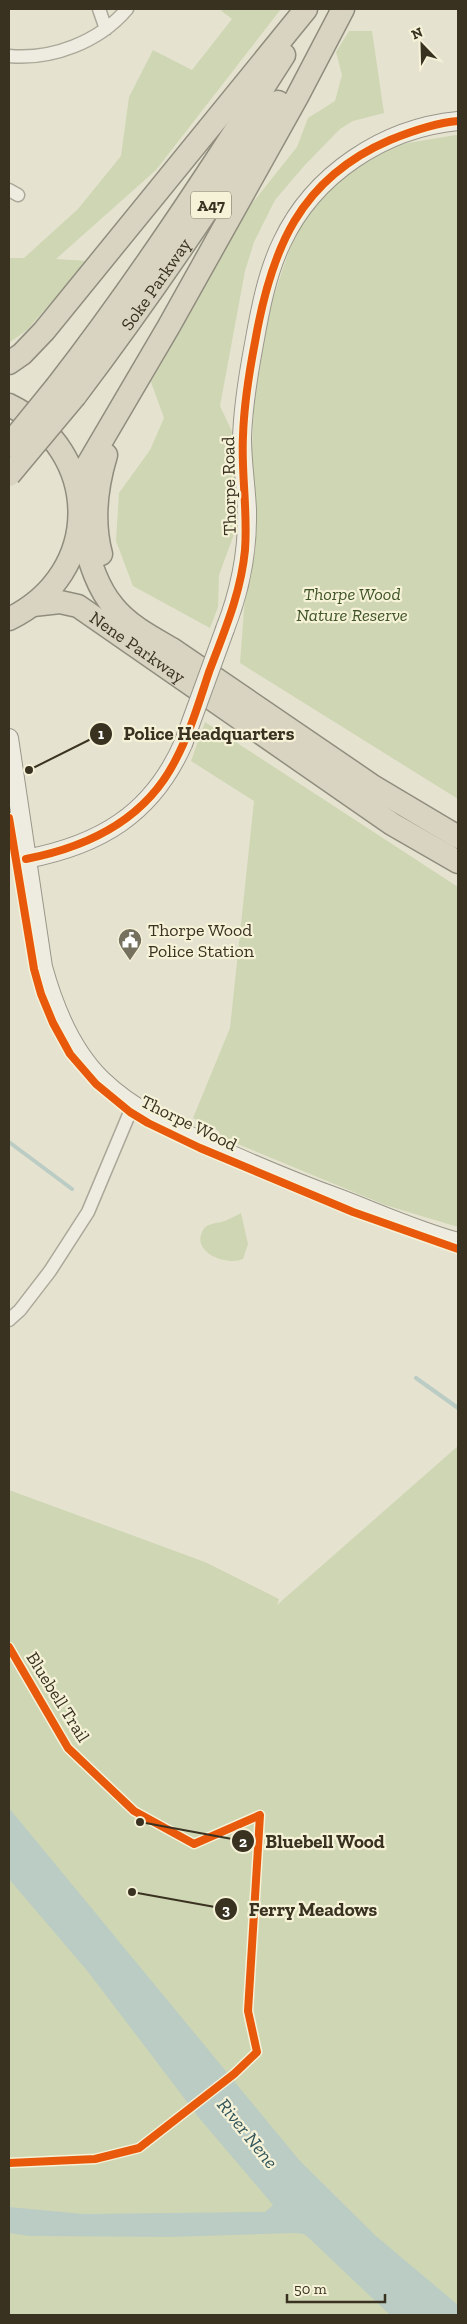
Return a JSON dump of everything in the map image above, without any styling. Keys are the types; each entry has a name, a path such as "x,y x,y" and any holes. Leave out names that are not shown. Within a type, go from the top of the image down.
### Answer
{"highway":[{"name":"A47","path":"9,363 22,354 44,332 306,9"},
{"name":"Soke Parkway","path":"9,475 66,391 111,317 206,178 313,9"},
{"name":"Soke Parkway","path":"9,445 66,391 128,325 223,188 338,9"},
{"name":"A47","path":"79,496 88,464 169,326 297,97 343,9"},
{"name":"A47","path":"169,326 107,452 96,500 95,523 102,556 113,584 132,612 172,649"},
{"path":"9,405 24,412 44,428 60,448 72,471 79,496 80,528 74,550 63,571 33,605 9,620"},
{"name":"Nene Parkway","path":"80,528 100,584 113,606 138,629 172,649 374,787 458,837"},
{"name":"Nene Parkway","path":"33,605 60,602 78,606 392,824 458,862"}],"street":[{"path":"99,9 106,29"},
{"path":"9,56 42,55 70,48 106,29 127,9"},
{"name":"Thorpe Road","path":"26,859 77,846 117,826 153,794 165,778 183,744 234,606 245,551 247,512 242,439 245,394 262,304 281,242 302,207 333,173 367,150 412,130 458,120"},
{"name":"Thorpe Wood","path":"9,738 38,948 53,997 70,1036 85,1060 101,1079 133,1105 173,1128 252,1164 458,1242"},
{"path":"9,1320 20,1310 50,1271 88,1212 133,1105"}],"green space":[{"path":"219,9 281,9 156,170 56,259 87,261 27,330 9,343 9,258 24,258 78,209 121,156 129,97 153,50 192,70 232,19"},
{"path":"349,31 372,31 384,113 353,121 340,129 304,166 275,200 254,242 245,271 220,406 235,438 237,526 219,575 218,607 210,628 133,586 116,541 119,493 150,450 164,418 151,382 250,206 297,147 308,118 335,101 342,75 336,52"},
{"name":"Thorpe Wood Nature Reserve","path":"458,136 458,799 240,663 246,584 255,381 268,313 294,236 326,189 373,155 402,144"},
{"path":"205,722 458,887 458,1227 385,1205 221,1137 219,1131 193,1118 230,1028 254,801 191,761"},
{"path":"241,1213 248,1244 243,1259 229,1261 212,1256 202,1245 200,1238 205,1227"},
{"path":"458,1446 458,2315 9,2315 9,1490 205,1562 279,1599 277,1605"}],"water":[{"name":"River Nene","path":"9,1808 300,2161 376,2236 458,2305 458,2315 390,2315 304,2234 171,2237 29,2236 9,2233 9,2207 84,2214 265,2212 273,2205 200,2119 89,1973 9,1879"}],"waterway":[{"path":"9,1142 72,1189"},
{"path":"416,1378 458,1408"}],"cycle path":[{"path":"26,859 71,847 112,828 131,815 148,800 163,782 185,739 240,582 246,535 243,450 244,412 249,377 270,277 294,221 312,197 333,175 359,156 390,140 432,126 458,121"},
{"path":"9,818 34,969 41,994 53,1023 70,1054 96,1084 130,1112 148,1123 200,1148 353,1212 458,1249"},
{"name":"Bluebell Trail","path":"9,1647 68,1748 134,1811 194,1844 260,1815 248,2011 257,2052 234,2074 139,2148 95,2159 9,2163"}],"place":[{"name":"Police Headquarters","path":"29,770"},
{"name":"Thorpe Wood Police Station","path":"130,961"},
{"name":"Bluebell Wood","path":"140,1822"},
{"name":"Ferry Meadows","path":"132,1892"}]}
